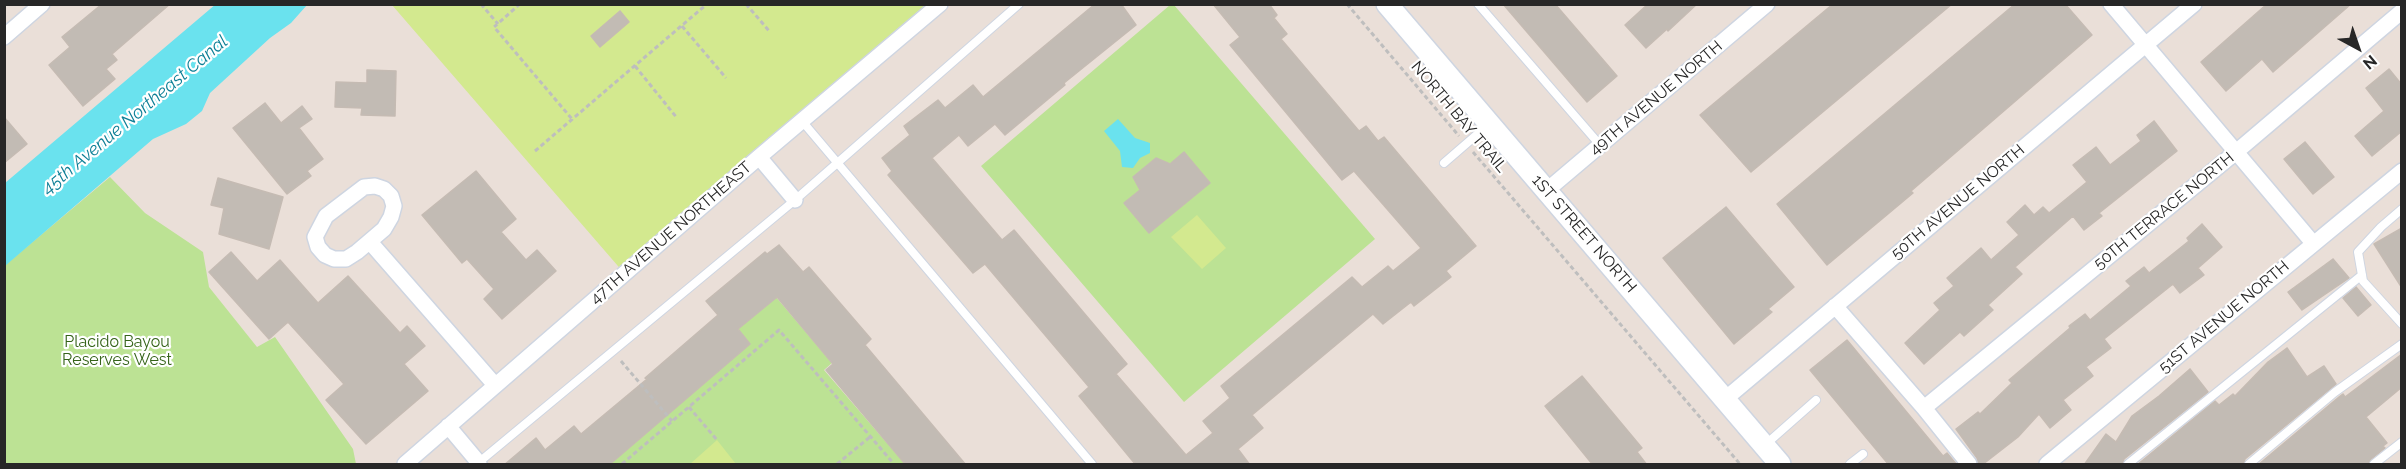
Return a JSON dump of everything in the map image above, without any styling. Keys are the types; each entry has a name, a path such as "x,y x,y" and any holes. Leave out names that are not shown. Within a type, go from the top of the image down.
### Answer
{"street":[{"path":"4,37 42,4"},
{"name":"47TH AVENUE NORTHEAST","path":"405,465 759,157 940,4"},
{"name":"1ST STREET NORTH","path":"1387,4 1780,465"},
{"name":"49TH AVENUE NORTH","path":"1546,191 1767,4"},
{"path":"2111,4 2313,243"},
{"name":"50TH AVENUE NORTH","path":"1724,400 2194,4"},
{"name":"50TH TERRACE NORTH","path":"1924,408 2236,152 2402,11"},
{"path":"759,157 795,200"},
{"name":"51ST AVENUE NORTH","path":"2047,465 2402,171"},
{"path":"375,186 384,189 391,196 394,206 384,229 369,242 346,259 334,259 318,247 315,237 326,216 364,187 375,186"},
{"path":"369,242 495,385"},
{"path":"1835,306 1924,408 1969,465"},
{"path":"448,426 478,464"}],"lane":[{"path":"478,464 795,200 1019,4"},
{"path":"1478,4 1600,146"},
{"path":"802,121 1092,465"},
{"path":"1444,163 1489,124"},
{"path":"2402,209 2381,227 2358,252 2363,281 2402,324"},
{"path":"2128,465 2362,275"},
{"path":"2249,465 2335,392 2402,344"},
{"path":"1764,446 1816,400"},
{"path":"2374,465 2402,442"},
{"path":"1850,465 1863,454"}],"path":[{"path":"481,4 498,24"},
{"path":"520,4 494,27 572,119"},
{"path":"535,151 707,4"},
{"path":"746,4 770,32"},
{"name":"NORTH BAY TRAIL","path":"1347,4 1740,465"},
{"path":"682,26 726,78"},
{"path":"635,66 678,117"},
{"path":"622,465 779,330 894,465"},
{"path":"613,350 672,421"},
{"path":"689,407 717,440"},
{"path":"837,465 870,436"}],"green space":[{"path":"392,5 940,5 624,273"},
{"path":"1170,5 1174,5 1375,239 1184,402 981,166"},
{"name":"Placido Bayou Reserves West","path":"110,177 145,213 203,252 209,287 257,347 275,337 353,449 356,464 5,464 4,266"},
{"path":"1197,215 1226,248 1202,269 1171,237"},
{"path":"776,297 832,363 824,370 905,464 606,464 750,344 738,329"},
{"path":"717,440 736,464 690,464"}],"water":[{"name":"45th Avenue Northeast Canal","path":"216,4 307,5 291,23 270,38 210,93 202,111 186,124 153,139 5,266 5,183"},
{"path":"1118,119 1135,138 1150,143 1150,153 1140,158 1133,168 1122,167 1120,151 1104,131"}],"building":[{"path":"102,4 170,4 112,54 117,60 106,69 115,79 83,106 49,65 70,47 62,37"},
{"path":"1095,4 1121,4 1136,25 1064,83 1065,85 1005,135 995,124 968,146 959,135 932,158 1002,240 1014,230 1127,364 1116,374 1186,455 1213,433 1203,421 1230,398 1221,386 1352,277 1362,287 1388,266 1393,271 1421,248 1354,171 1342,180 1230,45 1240,37 1213,4 1269,4 1277,15 1274,18 1287,34 1281,39 1359,131 1366,126 1378,141 1384,137 1476,246 1446,271 1451,277 1414,306 1411,302 1383,324 1373,314 1252,415 1263,428 1238,449 1250,465 1136,465 1079,396 1089,387 985,264 973,273 888,175 892,171 882,158 910,135 904,126 938,100 945,108 973,85 983,97"},
{"path":"1503,4 1555,4 1617,76 1587,102"},
{"path":"1648,4 1697,4 1646,48 1625,25"},
{"path":"1833,4 1952,4 1751,172 1700,115"},
{"path":"2015,4 2065,4 2092,35 1911,191 1913,193 1827,265 1777,204"},
{"path":"2267,4 2351,4 2273,72 2262,59 2226,91 2201,62"},
{"path":"620,11 629,22 600,47 591,36"},
{"path":"2389,69 2402,85 2402,131 2372,156 2355,136 2384,111 2366,88"},
{"path":"367,70 396,71 395,116 361,115 362,108 335,107 336,82 367,83"},
{"path":"265,103 281,123 302,106 312,119 299,128 323,159 307,171 311,176 287,194 233,128"},
{"path":"4,117 27,144 4,163"},
{"path":"2154,121 2177,151 2099,213 2102,216 2084,230 2073,216 2015,267 2022,274 1988,305 1993,310 1964,336 1960,332 1924,364 1905,343 1940,310 1934,303 1954,286 1947,278 1981,248 1991,260 2019,235 2007,222 2025,205 2034,215 2043,207 2049,213 2087,182 2073,165 2096,147 2110,165 2141,141 2137,135"},
{"path":"2305,142 2334,177 2313,194 2284,159"},
{"path":"1184,152 1210,183 1149,233 1124,203 1140,190 1133,177 1156,158 1170,164"},
{"path":"476,171 516,219 501,232 526,260 537,250 556,271 502,319 484,299 494,289 467,259 462,263 422,215"},
{"path":"218,178 283,197 269,249 219,234 224,208 211,205"},
{"path":"1726,207 1794,287 1768,309 1772,312 1734,344 1663,258"},
{"path":"2202,224 2222,247 2198,268 2204,275 2180,293 2173,284 2104,339 2111,348 2086,367 2093,376 2063,400 2071,410 2050,428 2039,414 2018,437 1982,465 1978,465 1977,458 1956,429 1978,412 1980,414 2012,383 2009,380 2070,328 2069,326 2085,314 2090,320 2131,286 2126,281 2144,267 2149,273 2189,241 2187,238"},
{"path":"2402,228 2402,288 2374,244"},
{"path":"779,245 803,272 809,267 871,339 865,345 966,465 906,465 826,370 833,364 777,297 738,329 750,344 609,465 504,465 536,438 545,450 574,426 581,434 718,315 706,301 765,252 767,254"},
{"path":"231,252 257,281 280,260 318,303 348,276 400,333 407,326 425,346 404,364 428,391 366,444 326,400 344,384 288,322 269,339 209,272"},
{"path":"2333,259 2349,278 2302,310 2288,292"},
{"path":"2356,287 2371,305 2358,316 2343,298"},
{"path":"1847,340 1943,456 1947,453 1957,465 1889,465 1810,370"},
{"path":"2287,348 2307,377 2324,366 2336,384 2245,459 2243,465 2137,465 2215,401 2219,405 2233,394 2235,396 2268,362"},
{"path":"2402,354 2402,387 2366,417 2387,443 2368,465 2258,465 2339,397 2343,394 2345,397"},
{"path":"2190,369 2208,392 2124,459 2122,465 2084,465 2106,434 2116,442 2132,416"},
{"path":"1582,376 1642,448 1637,452 1647,465 1593,465 1545,406"}]}
